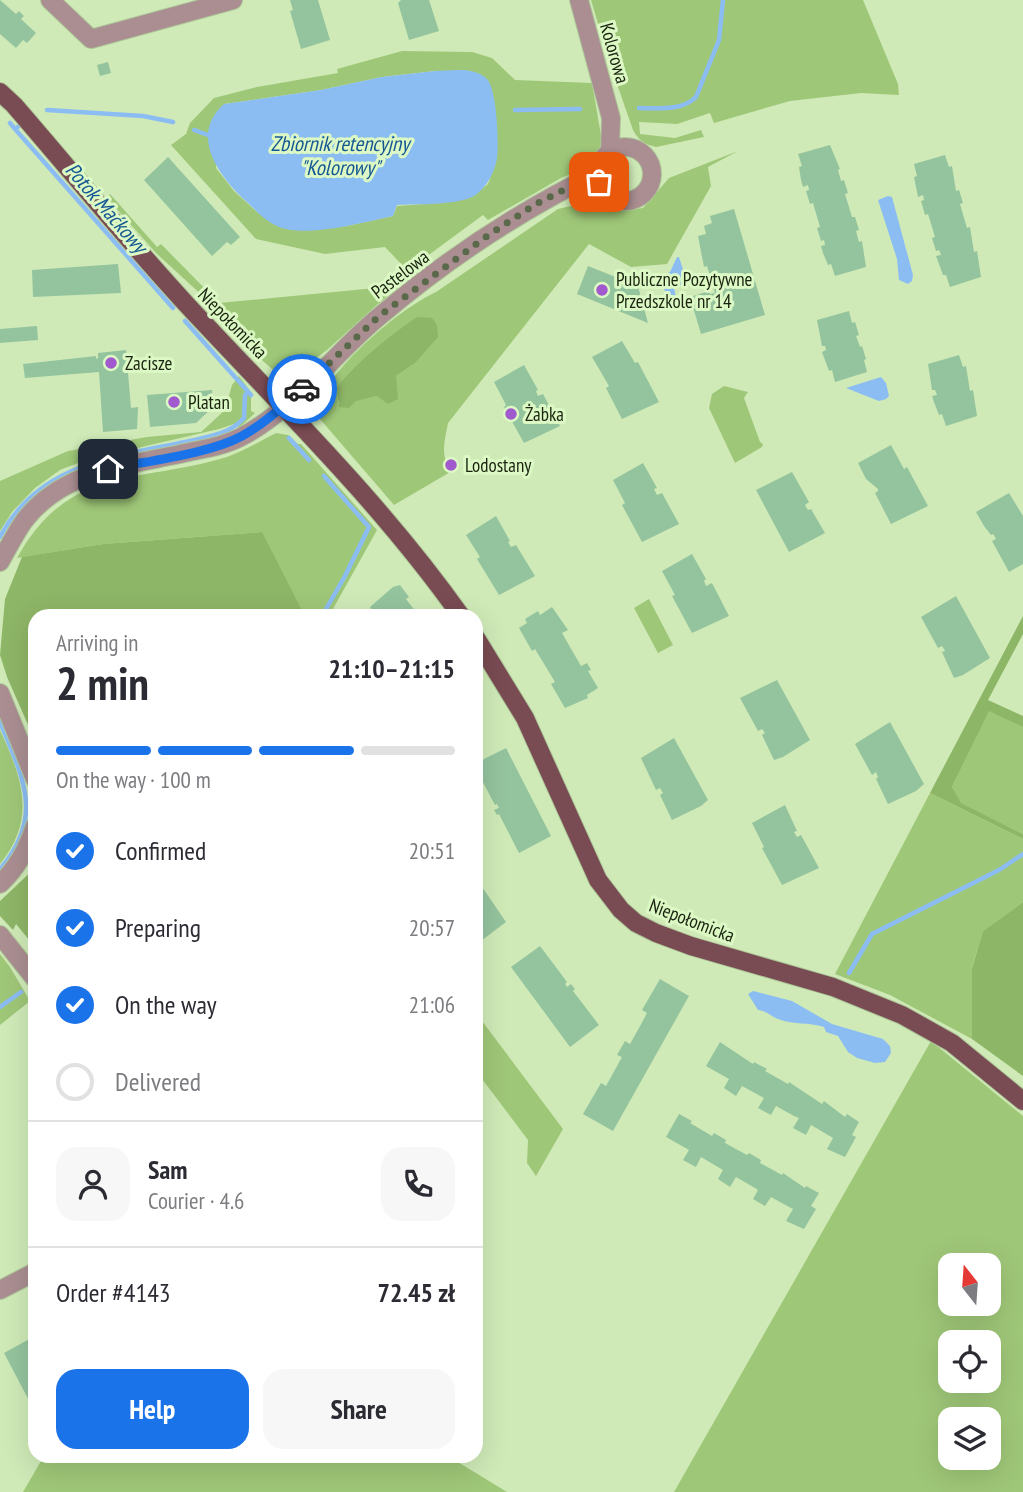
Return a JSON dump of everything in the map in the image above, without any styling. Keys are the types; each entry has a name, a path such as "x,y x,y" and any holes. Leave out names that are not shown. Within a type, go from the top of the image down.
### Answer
{"main road":[{"name":"Niepołomicka","path":"0,92 188,306 284,405 398,532 456,609"},
{"name":"Niepołomicka","path":"483,649 525,718 598,880 621,910 636,923 691,946 833,987 902,1015 952,1044 1023,1101"}],"street":[{"path":"50,0 92,38 233,0"},
{"name":"Kolorowa","path":"579,0 611,118 610,151"},
{"name":"Kolorowa","path":"611,118 630,148"},
{"path":"630,148 647,159 651,168 649,186 637,199 613,199 600,181 604,157 610,151 630,148"},
{"name":"Pastelowa","path":"0,562 25,520 61,487 89,474 223,445 243,436 284,405 379,316 487,236 536,204 600,181"},
{"path":"0,693 28,762"},
{"path":"0,884 10,875 28,847"},
{"path":"0,935 28,970"},
{"path":"0,1290 28,1276"}],"green space":[{"path":"591,0 863,0 898,84 899,95 861,93 790,101 714,123 710,113 677,124 639,122 640,134 675,138 701,130 704,137 652,146 640,139 633,130"},
{"path":"402,51 472,52 492,58 515,80 592,83 602,141 600,149 584,169 561,178 488,220 483,215 415,265 419,271 327,350 297,372 284,376 264,362 205,298 157,254 107,198 110,194 157,247 161,244 219,303 386,287 407,270 385,247 325,254 256,239 171,145 186,134 190,123 214,98 257,87 338,73 337,69","holes":["435,71 472,71 495,110 497,158 488,184 472,197 397,206 393,216 347,226 309,230 257,212 234,191 216,168 224,104 321,90 382,77"]},
{"path":"738,151 708,167 711,186 667,264 631,267 589,244 448,423 444,454 452,471 394,505 320,419 318,404 326,389 352,356 404,311 558,209 593,201 619,211 643,208 669,178","holes":["414,364 396,376 377,396 338,404 339,393"]},
{"path":"417,317 432,318 437,325 438,337 414,364 396,376 398,399 388,404 377,396 356,401 349,408 339,407 337,387 374,349"},
{"path":"239,376 251,392 251,411 255,413 239,428 234,424 86,460 60,470 35,488 12,512 0,531 0,481 68,451 147,437 201,432 225,410 232,385"},
{"path":"724,386 748,392 744,398 763,444 735,463 709,408 712,394"},
{"path":"276,433 288,435 301,444 377,530 333,609 301,609 261,532 103,544 17,558 37,528 59,506 83,492 108,482 195,465 246,449"},
{"path":"262,532 301,609 28,609 28,725 0,655 5,599 22,557 103,544"},
{"path":"649,599 673,645 658,653 634,608"},
{"path":"1023,616 1023,634 988,700 1023,716 1023,727 989,711 952,787 961,803 1023,834 1023,839 930,793"},
{"path":"989,710 1023,727 1023,834 960,803 952,787"},
{"path":"0,730 19,781 22,814 12,847 0,864"},
{"path":"930,793 1023,839 1023,902 983,931 972,967 972,1039 890,995 835,974"},
{"path":"28,875 28,939 16,924 13,930 0,916 0,901"},
{"path":"1023,902 1023,1076 972,1039 972,968 983,931"},
{"path":"0,954 28,998 28,1003 0,1025"},
{"path":"483,1022 563,1129 536,1176 527,1163 528,1140 483,1080"},
{"path":"931,1041 1023,1116 1023,1492 674,1492"},
{"path":"40,1463 459,1463 507,1492 23,1492"}],"water":[{"name":"Zbiornik retencyjny \"Kolorowy\"","path":"435,71 476,72 487,79 493,94 497,158 489,181 465,200 397,205 393,216 318,230 289,230 265,219 237,193 212,156 208,143 209,129 214,116 224,104 321,90 382,77"},
{"path":"892,197 913,275 908,284 899,280 897,259 878,200"},
{"path":"677,257 687,282 674,288 675,302 666,296 661,277 670,272"},
{"path":"881,377 886,383 889,396 886,399 879,401 846,388"},
{"path":"753,991 792,1001 832,1024 883,1039 890,1046 891,1053 885,1062 875,1063 857,1058 848,1052 838,1036 826,1032 824,1027 783,1021 758,1010 748,994"}],"building":[{"path":"0,0 16,14 19,11 24,16 21,19 36,33 27,43 23,40 16,48 0,34"},
{"path":"290,0 318,0 330,40 301,49 290,11 293,10"},
{"path":"401,0 429,0 439,31 409,40 398,3"},
{"path":"108,62 111,73 100,76 97,65"},
{"path":"830,145 840,169 841,181 844,180 848,193 845,194 852,217 855,217 859,230 856,231 859,242 862,241 866,267 835,276 823,253 821,246 825,245 824,240 821,241 813,203 810,204 806,191 809,190 808,185 803,187 799,167 802,166 798,154"},
{"path":"945,155 949,167 952,166 956,191 959,190 963,203 960,204 967,228 970,227 974,252 977,251 981,277 950,287 936,256 941,255 939,250 936,251 932,238 935,237 921,201 924,200 923,195 918,197 914,177 917,176 914,164"},
{"path":"168,157 240,237 231,245 227,242 212,256 144,180"},
{"path":"734,209 765,315 701,334 690,297 709,291 710,294 715,293 707,266 704,267 698,236 706,234 704,226 712,223 710,216"},
{"path":"118,264 121,293 33,297 32,270"},
{"path":"588,266 638,286 648,323 577,294"},
{"path":"849,311 859,335 856,336 866,359 867,372 835,382 822,352 826,350 825,346 822,346 817,320"},
{"path":"37,326 38,340 0,343 0,329"},
{"path":"622,341 635,363 638,362 659,402 622,419 606,388 609,386 592,357"},
{"path":"126,350 131,408 138,407 137,429 103,432 99,372 25,378 23,364 96,356 96,359 98,353"},
{"path":"959,355 963,367 966,366 977,416 946,426 932,396 937,395 935,390 932,390 928,364"},
{"path":"524,365 538,390 538,396 543,394 560,426 524,443 494,382"},
{"path":"212,390 214,410 210,410 196,423 150,427 147,395"},
{"path":"891,445 904,469 907,467 928,506 891,524 875,493 878,489 866,479 858,463"},
{"path":"643,463 657,488 654,489 657,495 662,493 679,524 642,542 622,505 625,503 613,480"},
{"path":"792,472 809,502 805,505 808,510 811,509 825,533 789,552 756,490"},
{"path":"1009,493 1023,516 1023,564 1009,572 992,541 995,537 984,526 976,512"},
{"path":"496,516 511,547 516,545 535,576 499,595 466,535"},
{"path":"692,554 706,579 706,586 712,583 729,616 692,633 662,571"},
{"path":"400,585 414,609 371,609 370,607 393,587"},
{"path":"956,596 990,658 954,678 942,652 944,649 942,646 938,648 921,617"},
{"path":"552,607 568,630 562,633 581,666 587,663 591,670 588,671 598,688 587,695 588,698 565,708 551,684 555,682 519,628 527,623 525,619 538,611 540,615"},
{"path":"777,680 810,740 774,760 762,735 765,733 762,729 758,731 740,698"},
{"path":"890,722 924,784 916,791 888,804 876,779 876,772 872,775 855,744"},
{"path":"674,738 708,800 672,820 660,795 663,793 660,788 656,790 641,758"},
{"path":"506,748 551,836 519,853 499,814 494,810 499,808 483,782 483,760"},
{"path":"785,805 797,831 794,832 797,837 801,835 819,868 782,885 752,823"},
{"path":"483,888 506,922 483,939"},
{"path":"540,946 567,982 567,987 571,984 575,989 573,991 599,1025 570,1047 511,967"},
{"path":"660,979 689,996 613,1131 583,1114 601,1083 606,1086 622,1057 617,1055 625,1041 630,1044 647,1013 642,1010"},
{"path":"720,1042 822,1104 824,1101 845,1117 847,1114 859,1122 852,1135 856,1137 845,1157 827,1149 833,1138 811,1125 806,1135 793,1128 799,1118 776,1106 771,1115 758,1108 764,1098 742,1086 736,1096 724,1088 729,1079 706,1066"},
{"path":"679,1114 712,1136 714,1133 726,1140 725,1143 761,1160 760,1163 819,1193 811,1206 816,1209 804,1229 786,1221 793,1209 771,1197 765,1206 753,1199 758,1190 736,1177 730,1187 718,1179 723,1170 701,1157 696,1167 683,1160 689,1150 666,1137"},
{"path":"28,1340 28,1399 4,1353"}],"waterway":[{"name":"Potok Maćkowy","path":"639,108 677,107 696,97 719,40 723,0"},
{"name":"Potok Maćkowy","path":"515,110 580,109"},
{"name":"Potok Maćkowy","path":"47,110 143,116 173,122"},
{"name":"Potok Maćkowy","path":"10,123 15,129 19,126"},
{"name":"Potok Maćkowy","path":"15,129 173,308"},
{"name":"Potok Maćkowy","path":"194,130 208,135"},
{"name":"Potok Maćkowy","path":"185,321 251,395"},
{"path":"0,537 16,513 35,493 56,479 105,459 209,437 238,424 244,418 245,395 248,392"},
{"name":"Potok Maćkowy","path":"289,438 309,460"},
{"name":"Potok Maćkowy","path":"324,476 369,527 326,609"},
{"path":"0,722 16,761 26,797 22,832 14,850 0,869"},
{"path":"849,973 872,934 999,870 1023,854"},
{"name":"Potok Maćkowy","path":"0,1007 21,992"}],"way so far":[{"path":"302,389 379,316 487,236 536,204 597,173 599,182"}],"place":[{"name":"Publiczne Pozytywne Przedszkole nr 14","path":"602,290"},
{"name":"Zacisze","path":"111,363"},
{"name":"Platan","path":"174,402"},
{"name":"Żabka","path":"511,414"},
{"name":"Lodostany","path":"451,465"}],"route":[{"path":"108,469 223,445 243,436 267,419 302,389"}]}
